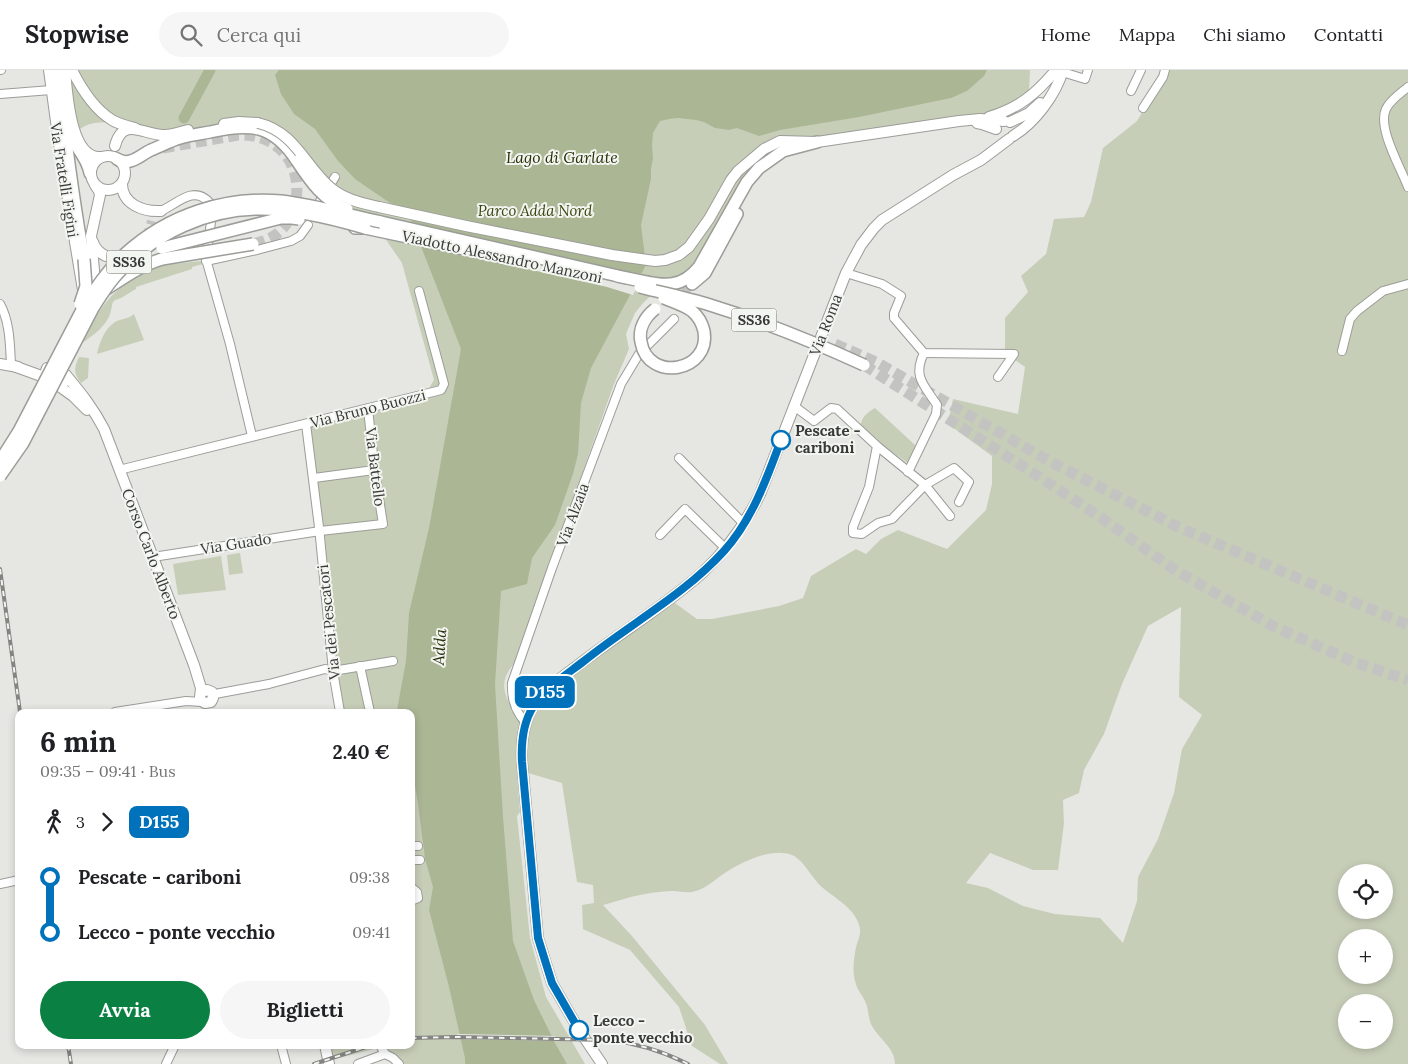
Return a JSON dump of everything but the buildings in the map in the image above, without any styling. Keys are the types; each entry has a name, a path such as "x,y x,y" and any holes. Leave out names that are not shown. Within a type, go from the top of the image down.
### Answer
{"highway":[{"path":"58,70 69,167 86,279 84,292 66,341"},
{"path":"63,116 70,136 88,163 92,179"},
{"path":"117,158 121,161 129,162 180,138 228,128 256,125 286,145 315,187 326,198 342,207 382,222"},
{"path":"617,276 659,284 672,284 688,278 700,265 747,182 759,168 782,151 816,145"},
{"path":"692,284 705,272 748,193 762,174 788,156 816,145"},
{"name":"SS36","path":"0,461 19,431 94,291 113,266 140,241 170,222 207,208 228,203 263,200 298,204 382,222"},
{"name":"SS36","path":"0,476 23,442 104,290 131,260 154,242 190,223 218,214 257,209 284,210 336,220 365,228"},
{"path":"162,248 280,218 365,228"},
{"name":"Viadotto Alessandro Manzoni","path":"382,222 617,276"},
{"name":"Viadotto Alessandro Manzoni","path":"365,228 640,287"},
{"path":"104,290 148,263 253,244"},
{"name":"SS36","path":"617,276 719,300 835,344"},
{"path":"640,287 689,309 699,319 704,332 703,344 697,357 690,363 678,368 664,368 654,362 644,352 640,339 642,327 648,315 659,306"},
{"name":"SS36","path":"640,287 731,311 864,365"},
{"path":"0,452 19,431"}],"main road":[{"path":"65,70 72,124 82,147 89,155 94,157 110,156 117,158"},
{"path":"72,70 87,96 112,120 155,134 164,135 239,122 277,130 290,140 321,178 345,198 466,226 612,255 655,261 665,260 685,251 709,219 738,171 764,149 780,141 816,145 893,138 977,123 996,132 1002,139 1011,137 1014,128 1007,121 980,119 816,145"},
{"path":"980,119 1008,110 1025,101 1061,71"},
{"path":"989,154 996,142 998,124 1029,113 1039,104 1061,71"},
{"name":"Via Roma","path":"602,1064 579,1030 552,983 538,938 522,768 522,748 526,723 535,705 553,685 700,575 726,549 744,524 760,494 846,273 870,232 882,220 989,154 1020,132 1037,116 1051,95 1061,71"},
{"path":"138,129 132,128 123,131 115,146 114,152 125,170 122,184 123,195 128,201 146,210 151,215 152,221 161,211"},
{"path":"95,282 92,236 100,195 92,179 93,164 108,154 115,146"},
{"path":"92,179 100,189 107,191 114,190 122,184"},
{"path":"146,210 161,211"},
{"path":"92,236 94,247 98,251 104,256 116,259"},
{"path":"0,364 41,372 47,371"},
{"name":"Corso Carlo Alberto","path":"108,442 82,405 59,386 64,382 66,375 97,415 104,429 205,696 212,709"},
{"path":"326,1049 329,1064"}],"street":[{"name":"Via Fratelli Figini","path":"48,70 60,158 82,290"},
{"path":"1061,71 1085,79 1088,70"},
{"path":"1131,91 1141,70"},
{"path":"1144,108 1163,77 1165,70"},
{"path":"1408,87 1386,108 1383,122 1396,161 1408,187"},
{"path":"0,94 51,90"},
{"path":"320,202 335,177"},
{"path":"161,211 191,195 198,195 209,202"},
{"path":"211,222 206,261 230,344 252,436"},
{"path":"206,261 257,250 291,240 300,236 308,225"},
{"path":"846,273 882,284 901,296 894,313 894,318 924,353 1014,354 998,377"},
{"path":"1342,351 1350,319 1357,311 1383,291 1408,284"},
{"name":"Via Bruno Buozzi","path":"119,470 441,390 444,384 419,291"},
{"path":"0,304 3,309 8,332 12,365"},
{"name":"Via Alzaia","path":"526,723 515,707 512,683 556,559 621,384 639,354 674,319"},
{"path":"908,472 936,414 937,405 921,383 920,361 924,353"},
{"path":"794,406 814,422 831,408 837,409 877,446 924,485 950,516"},
{"name":"Via Battello","path":"368,409 374,470 383,524"},
{"name":"Via dei Pescatori","path":"306,424 320,531 333,671 339,709"},
{"path":"877,446 869,487 853,527 854,533 862,534 878,523 892,519 924,485 954,468 969,482 959,502"},
{"path":"679,458 744,524"},
{"path":"314,478 374,470"},
{"path":"660,535 685,509 726,549"},
{"name":"Via Guado","path":"153,557 320,531 383,524"},
{"path":"134,709 186,701 269,684 325,669 333,671 393,661"},
{"path":"360,666 369,709"},
{"path":"0,884 15,881"},
{"path":"166,1064 173,1049"},
{"path":"282,1049 286,1064"},
{"path":"382,1049 385,1054 399,1064"},
{"path":"358,1064 385,1054"}],"green space":[{"name":"Parco Adda Nord","path":"70,70 1030,70 1029,93 1012,106 974,117 790,150 746,178 729,202 708,244 693,268 682,278 664,284 635,313 626,334 629,349 614,384 515,662 506,676 504,685 508,701 509,696 513,711 521,722 517,744 520,812 517,816 530,938 546,997 585,1064 402,1064 380,1049 415,1049 415,709 336,709 328,670 308,424 426,393 434,380 402,263 382,234 361,224 283,145 258,130 225,124 175,134 120,131 109,122 85,126 76,132"},
{"path":"1163,70 1408,70 1408,1064 895,1064 890,1048 872,1026 864,998 858,990 855,981 854,960 860,931 857,919 844,904 819,884 796,857 784,853 776,853 759,856 742,863 697,891 668,891 645,894 603,905 632,936 705,1025 728,1064 720,1064 692,1046 679,1007 630,950 583,929 582,905 594,903 593,885 577,882 562,783 528,773 528,742 533,720 551,694 563,684 675,603 697,619 712,619 779,606 803,598 811,576 856,549 866,554 881,539 898,530 947,549 986,510 992,484 992,456 948,424 953,399 1018,414 1025,367 1005,353 1005,318 1028,292 1021,276 1046,254 1054,219 1084,217 1091,202 1103,148 1137,121 1161,80","holes":["1181,607 1179,697 1202,715 1182,749 1174,793 1158,839 1138,877 1137,901 1123,943 1100,918 1055,914 1023,906 988,888 966,883 990,853 1033,870 1058,870 1064,823 1063,800 1079,793 1084,770 1104,734 1122,684 1148,626"]},
{"path":"202,261 203,264 192,267 192,269 136,287 136,289 114,301 110,315 104,325 82,343 104,305 127,283 143,273 159,267"},
{"path":"134,314 144,340 97,354 108,328 115,322"},
{"path":"79,357 89,358 88,378 81,383 75,370"},
{"path":"875,408 915,445 915,451 909,464 860,425 864,416"},
{"path":"240,553 243,573 229,575 227,555"},
{"path":"221,556 226,590 178,595 173,564"},
{"name":"Parco Adda Nord","path":"328,1049 374,1049 331,1060"}],"water":[{"name":"Parco Adda Nord","path":"279,70 987,70 984,76 967,91 951,98 859,117 780,130 759,136 737,128 729,130 715,128 704,122 678,118 660,121 653,133 651,179 641,225 646,265 591,368 581,403 578,454 555,525 532,558 527,584 501,591 495,684 513,941 534,1000 567,1064 465,1064 449,987 429,910 433,887 425,859 415,786 415,709 397,709 406,661 409,613 429,528 461,349 408,213 402,207 390,203 355,179 338,161 315,129 294,114 281,94 275,75"}],"pier":[{"path":"418,244 643,276 633,295 607,287"},
{"path":"457,1034 555,1036 556,1041 458,1039"}],"waterway":[{"path":"184,118 210,70"}],"tunnel":[{"path":"163,148 238,135 264,139 284,152 295,174 297,186 294,209 282,230 266,240 253,244"},
{"path":"147,239 152,221"},
{"path":"669,300 692,284"},
{"path":"835,344 876,362 1051,462 1178,527 1408,625"},
{"path":"864,365 1041,478 1175,570 1273,626 1354,662 1408,680"}],"railway":[{"path":"0,569 20,709"},
{"path":"415,1038 608,1040 649,1048 688,1064"},
{"path":"69,1049 71,1064"},
{"path":"314,1064 360,1049"}],"bus line":[{"name":"D155","path":"579,1030 552,983 538,938 522,762 522,740 527,720 532,708 553,685 700,575 724,551 746,521 781,440"}],"place":[{"name":"Pescate - cariboni","path":"781,440"},
{"name":"Lecco - ponte vecchio","path":"579,1030"}],"water label":[{"name":"Lago di Garlate","path":"562,157"},
{"name":"Adda","path":"439,647"}]}
